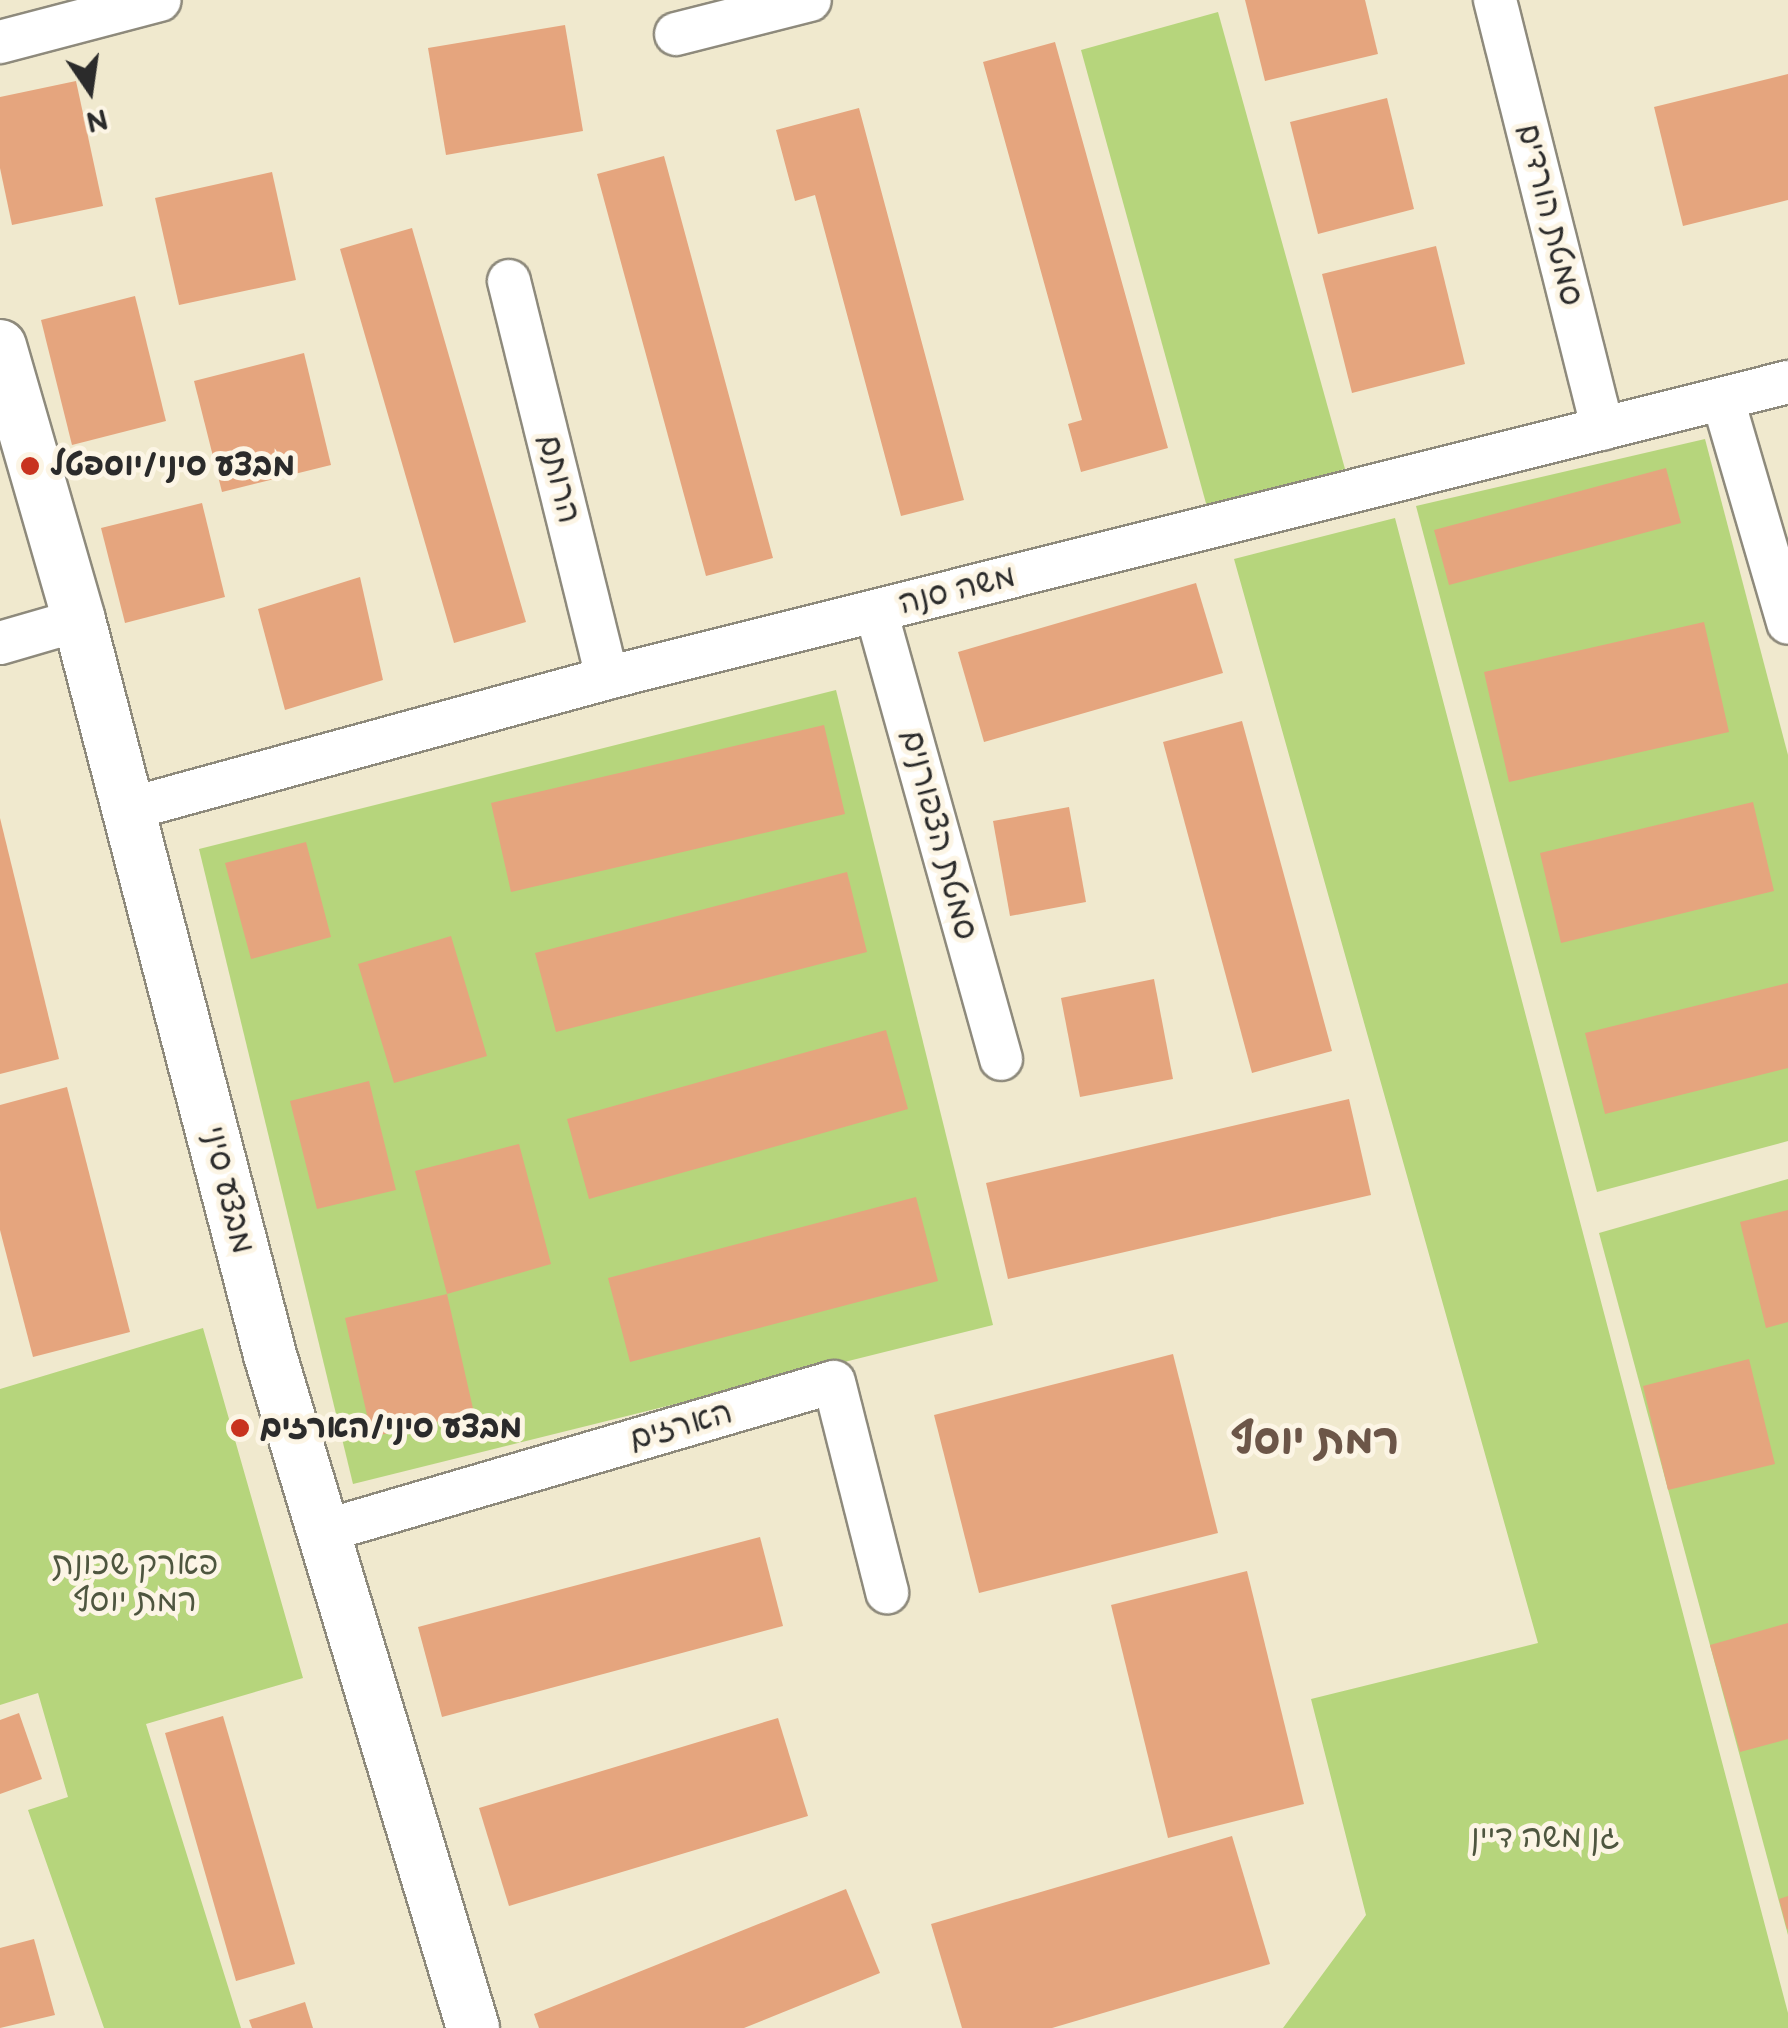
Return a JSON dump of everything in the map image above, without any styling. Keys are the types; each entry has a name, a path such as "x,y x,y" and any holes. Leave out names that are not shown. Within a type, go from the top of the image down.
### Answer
{"street":[{"path":"0,42 160,0"},
{"path":"676,34 810,0"},
{"name":"סמטת הורדים","path":"1494,0 1604,429"},
{"name":"הרותם","path":"509,280 606,678"},
{"name":"מבצע סיני","path":"0,346 80,620 320,1532 473,2028"},
{"name":"משה סנה","path":"129,810 606,678 1788,382"},
{"path":"1723,400 1788,622"},
{"name":"סמטת הצפורנים","path":"876,611 1000,1059"},
{"path":"0,643 80,620"},
{"name":"הארזים","path":"320,1532 834,1382 887,1592"}],"green space":[{"path":"1218,12 1345,469 1207,507 1081,50"},
{"path":"1705,439 1788,755 1788,1141 1597,1192 1416,506"},
{"name":"גן משה דיין","path":"1395,518 1788,2013 1788,2028 1283,2028 1366,1915 1311,1699 1538,1643 1234,559"},
{"path":"836,690 993,1325 353,1484 199,849"},
{"path":"1788,1179 1788,1935 1599,1233"},
{"name":"פארק שכונת רמת יוסף","path":"203,1328 303,1678 146,1724 241,2028 104,2028 28,1810 68,1797 38,1693 0,1705 0,1389"}],"building":[{"path":"1245,0 1365,0 1378,54 1265,81"},
{"path":"565,25 583,131 446,155 428,48"},
{"path":"1055,42 1168,448 1081,472 1068,424 1082,420 983,62"},
{"path":"1788,74 1788,200 1683,226 1654,107"},
{"path":"76,81 103,206 12,225 0,168 0,97"},
{"path":"1387,98 1414,209 1318,234 1290,122"},
{"path":"859,108 964,500 901,516 815,195 795,201 776,130"},
{"path":"664,156 773,558 706,576 597,174"},
{"path":"272,172 296,280 179,305 155,198"},
{"path":"412,228 526,622 454,643 340,249"},
{"path":"1436,246 1465,364 1352,393 1322,274"},
{"path":"135,296 166,421 72,445 41,320"},
{"path":"304,353 331,465 222,492 194,381"},
{"path":"1666,468 1681,523 1449,585 1434,530"},
{"path":"202,503 225,597 125,623 101,528"},
{"path":"360,577 383,680 285,710 258,609"},
{"path":"1196,583 1223,673 984,742 958,652"},
{"path":"1704,622 1729,732 1509,782 1484,672"},
{"path":"1242,721 1332,1051 1252,1073 1163,742"},
{"path":"824,725 845,814 511,892 491,803"},
{"path":"1753,802 1774,891 1561,943 1540,853"},
{"path":"1069,807 1086,902 1010,916 993,821"},
{"path":"0,818 59,1059 0,1074"},
{"path":"306,842 331,937 251,959 225,863"},
{"path":"847,872 867,952 556,1032 535,953"},
{"path":"451,936 487,1056 394,1083 358,964"},
{"path":"1154,979 1173,1079 1080,1097 1061,998"},
{"path":"1788,983 1788,1068 1605,1114 1585,1033"},
{"path":"886,1030 908,1109 589,1199 567,1119"},
{"path":"369,1081 396,1190 317,1209 290,1101"},
{"path":"67,1087 130,1332 33,1357 0,1230 0,1105"},
{"path":"1349,1099 1371,1195 1008,1279 986,1183"},
{"path":"519,1144 551,1264 447,1294 415,1171"},
{"path":"916,1197 938,1281 630,1362 608,1278"},
{"path":"1788,1210 1788,1322 1766,1328 1740,1222"},
{"path":"447,1294 474,1413 372,1437 345,1318"},
{"path":"1173,1354 1218,1533 979,1593 934,1415"},
{"path":"1749,1359 1775,1464 1668,1490 1643,1386"},
{"path":"760,1537 783,1626 442,1717 418,1627"},
{"path":"1247,1571 1304,1804 1168,1838 1111,1605"},
{"path":"1788,1623 1788,1739 1740,1752 1710,1645"},
{"path":"19,1713 42,1779 0,1794 0,1720"},
{"path":"223,1716 295,1964 236,1981 165,1733"},
{"path":"778,1718 808,1816 509,1906 479,1808"},
{"path":"1232,1836 1270,1964 1052,2028 962,2028 931,1924"},
{"path":"846,1889 880,1973 744,2028 539,2028 534,2014"},
{"path":"1788,1896 1788,1929 1787,1929 1779,1899"},
{"path":"34,1939 55,2015 0,2028 0,1948"},
{"path":"305,2002 313,2028 252,2028 249,2020"}],"place":[{"name":"מבצע סיני/יוספטל","path":"30,466"},
{"name":"מבצע סיני/הארזים","path":"240,1428"}],"district":[{"name":"רמת יוסף","path":"1315,1441"}]}
